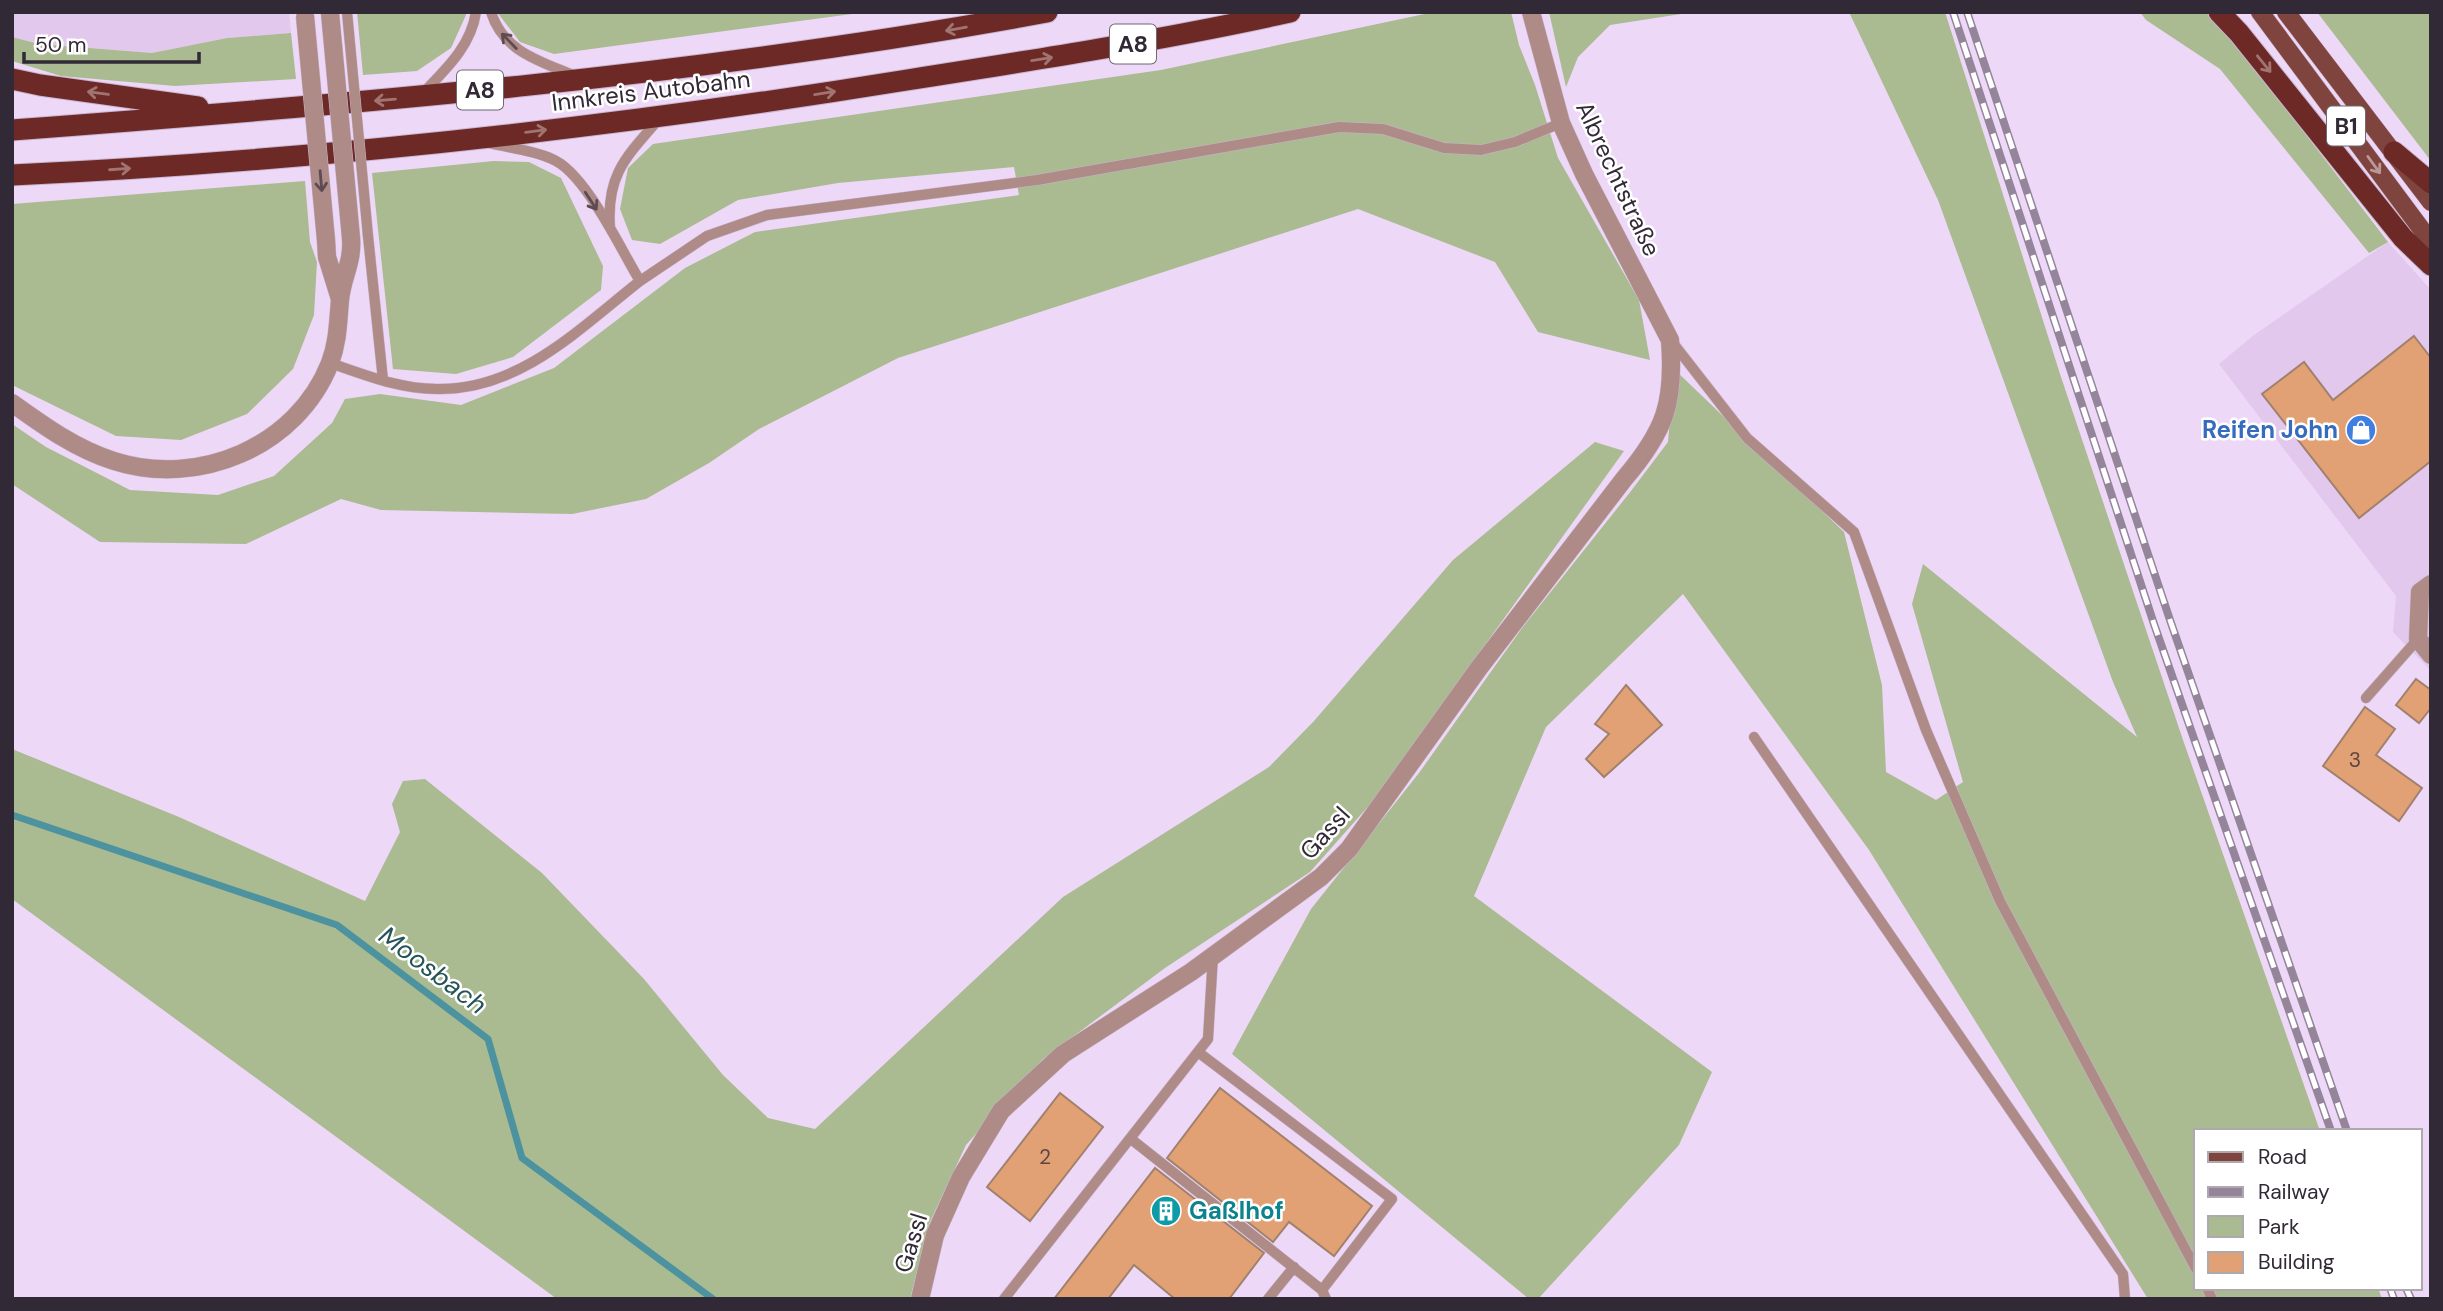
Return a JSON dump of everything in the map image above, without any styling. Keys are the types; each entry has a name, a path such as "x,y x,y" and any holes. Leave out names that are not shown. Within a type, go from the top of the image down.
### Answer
{"highway":[{"name":"Innkreis Autobahn","path":"12,130 238,113 583,80 916,35 1047,12"},
{"name":"Innkreis Autobahn","path":"12,175 298,157 661,117 1121,46 1290,12"},
{"path":"2219,12 2239,33 2403,238 2431,265"},
{"path":"12,79 238,113"},
{"path":"2394,152 2431,183"}],"main road":[{"name":"B1","path":"2260,12 2431,242"},
{"name":"B1","path":"2286,12 2431,202"}],"street":[{"name":"Albrechtstraße","path":"1531,12 1561,123 1584,174 1661,321"},
{"path":"12,403 41,424 96,454 134,466 154,469 189,468 225,461 245,453 272,436 303,407 320,384 330,363 340,321 340,299 359,237 336,13"},
{"path":"305,14 327,257 340,299"},
{"name":"Gassl","path":"920,1299 935,1235 961,1177 1001,1111 1063,1054 1191,972 1321,877 1349,849 1479,668 1647,452 1666,415 1672,369 1670,340 1661,321"},
{"path":"2431,584 2420,592 2418,639 2431,655"}],"lane":[{"path":"419,97 453,62 464,45 476,12"},
{"path":"491,12 506,41 524,55 583,80"},
{"path":"610,229 608,207 611,187 625,158 661,117"},
{"path":"330,363 383,380 439,390 497,380 540,359 640,281 698,241 731,226 767,215 1037,180 1339,127 1383,129 1444,148 1480,150 1515,142 1561,123"},
{"path":"471,139 551,158 561,163 582,187 640,281"},
{"path":"359,237 383,380"},
{"path":"1670,340 1747,438 1854,532 1926,730 2000,901 2194,1265"},
{"path":"2366,698 2418,639"},
{"path":"1754,737 2123,1274 2125,1299"},
{"path":"1004,1299 1208,1039 1213,954"},
{"path":"1131,1139 1294,1266 1324,1294 1392,1199 1198,1052"},
{"path":"1268,1299 1294,1266"}],"shaded area":[{"path":"12,12 289,12 291,33 227,38 152,53 39,44 12,37"},
{"path":"2388,242 2431,290 2431,671 2393,632 2396,596 2219,364 2254,335"}],"green space":[{"path":"357,12 465,12 466,15 451,48 417,71 363,75"},
{"path":"497,12 867,12 554,54 520,42"},
{"path":"1434,12 1511,12 1519,45 1558,158 1639,300 1650,360 1538,332 1495,262 1358,209 898,358 759,429 709,463 646,499 572,514 381,510 341,499 246,544 100,542 12,484 12,424 46,447 130,490 218,495 274,476 332,423 345,399 380,394 461,405 554,368 685,268 755,232 1019,195 1014,167 838,183 738,200 660,244 632,240 620,209 628,168 653,144 1161,70"},
{"path":"1549,12 1694,12 1610,25 1578,57 1566,87"},
{"path":"1849,12 1945,12 2060,374 2183,740 2319,1129 2194,1129 2194,1290 2379,1290 2382,1299 2148,1299 1869,850 1683,594 1546,727 1474,896 1712,1072 1679,1145 1538,1299 1529,1299 1232,1054 1311,909 1419,773 1522,628 1668,442 1674,369 1844,532 1882,685 1886,772 1936,800 1963,782 1912,604 1923,564 2137,737 2113,682 1938,200"},
{"path":"2140,12 2206,12 2238,46 2388,242 2369,253 2220,69 2146,20"},
{"path":"2317,12 2431,12 2431,161"},
{"path":"291,33 296,79 175,86 61,76 12,61 12,37 39,44 152,53 227,38"},
{"path":"494,161 529,162 561,178 603,266 601,290 513,357 456,374 393,369 372,173"},
{"path":"305,181 310,242 317,262 314,315 293,369 247,414 181,440 116,436 12,385 12,204"},
{"path":"1595,442 1624,451 1373,801 1310,872 1165,968 1043,1059 966,1145 929,1224 910,1299 557,1299 12,899 12,749 179,817 365,901 400,832 392,804 403,781 425,779 542,873 644,979 723,1075 768,1118 815,1129 1063,897 1269,767 1314,721 1453,560"}],"building":[{"name":"Reifen John","path":"2414,336 2431,358 2431,461 2359,518 2262,394 2304,362 2333,400"},
{"path":"2416,679 2431,690 2431,708 2419,723 2396,705"},
{"path":"1626,685 1662,725 1604,777 1586,759 1609,734 1595,724"},
{"path":"2365,707 2395,729 2376,755 2422,788 2399,821 2323,766"},
{"path":"1220,1088 1372,1206 1334,1256 1289,1222 1273,1242 1167,1158"},
{"path":"1060,1093 1103,1127 1030,1221 987,1187"},
{"name":"Gaßlhof","path":"1155,1168 1264,1253 1229,1299 1175,1299 1134,1265 1108,1299 1054,1299"}],"waterway":[{"name":"Moosbach","path":"12,815 337,925 488,1039 522,1158 713,1299"}],"railway":[{"path":"1953,12 2154,624 2330,1129"},
{"path":"1967,12 2170,620 2346,1129"},
{"path":"2391,1290 2394,1299"},
{"path":"2407,1290 2411,1299"}],"place":[{"name":"Reifen John","path":"2361,430"},
{"name":"Gaßlhof","path":"1166,1211"}]}
